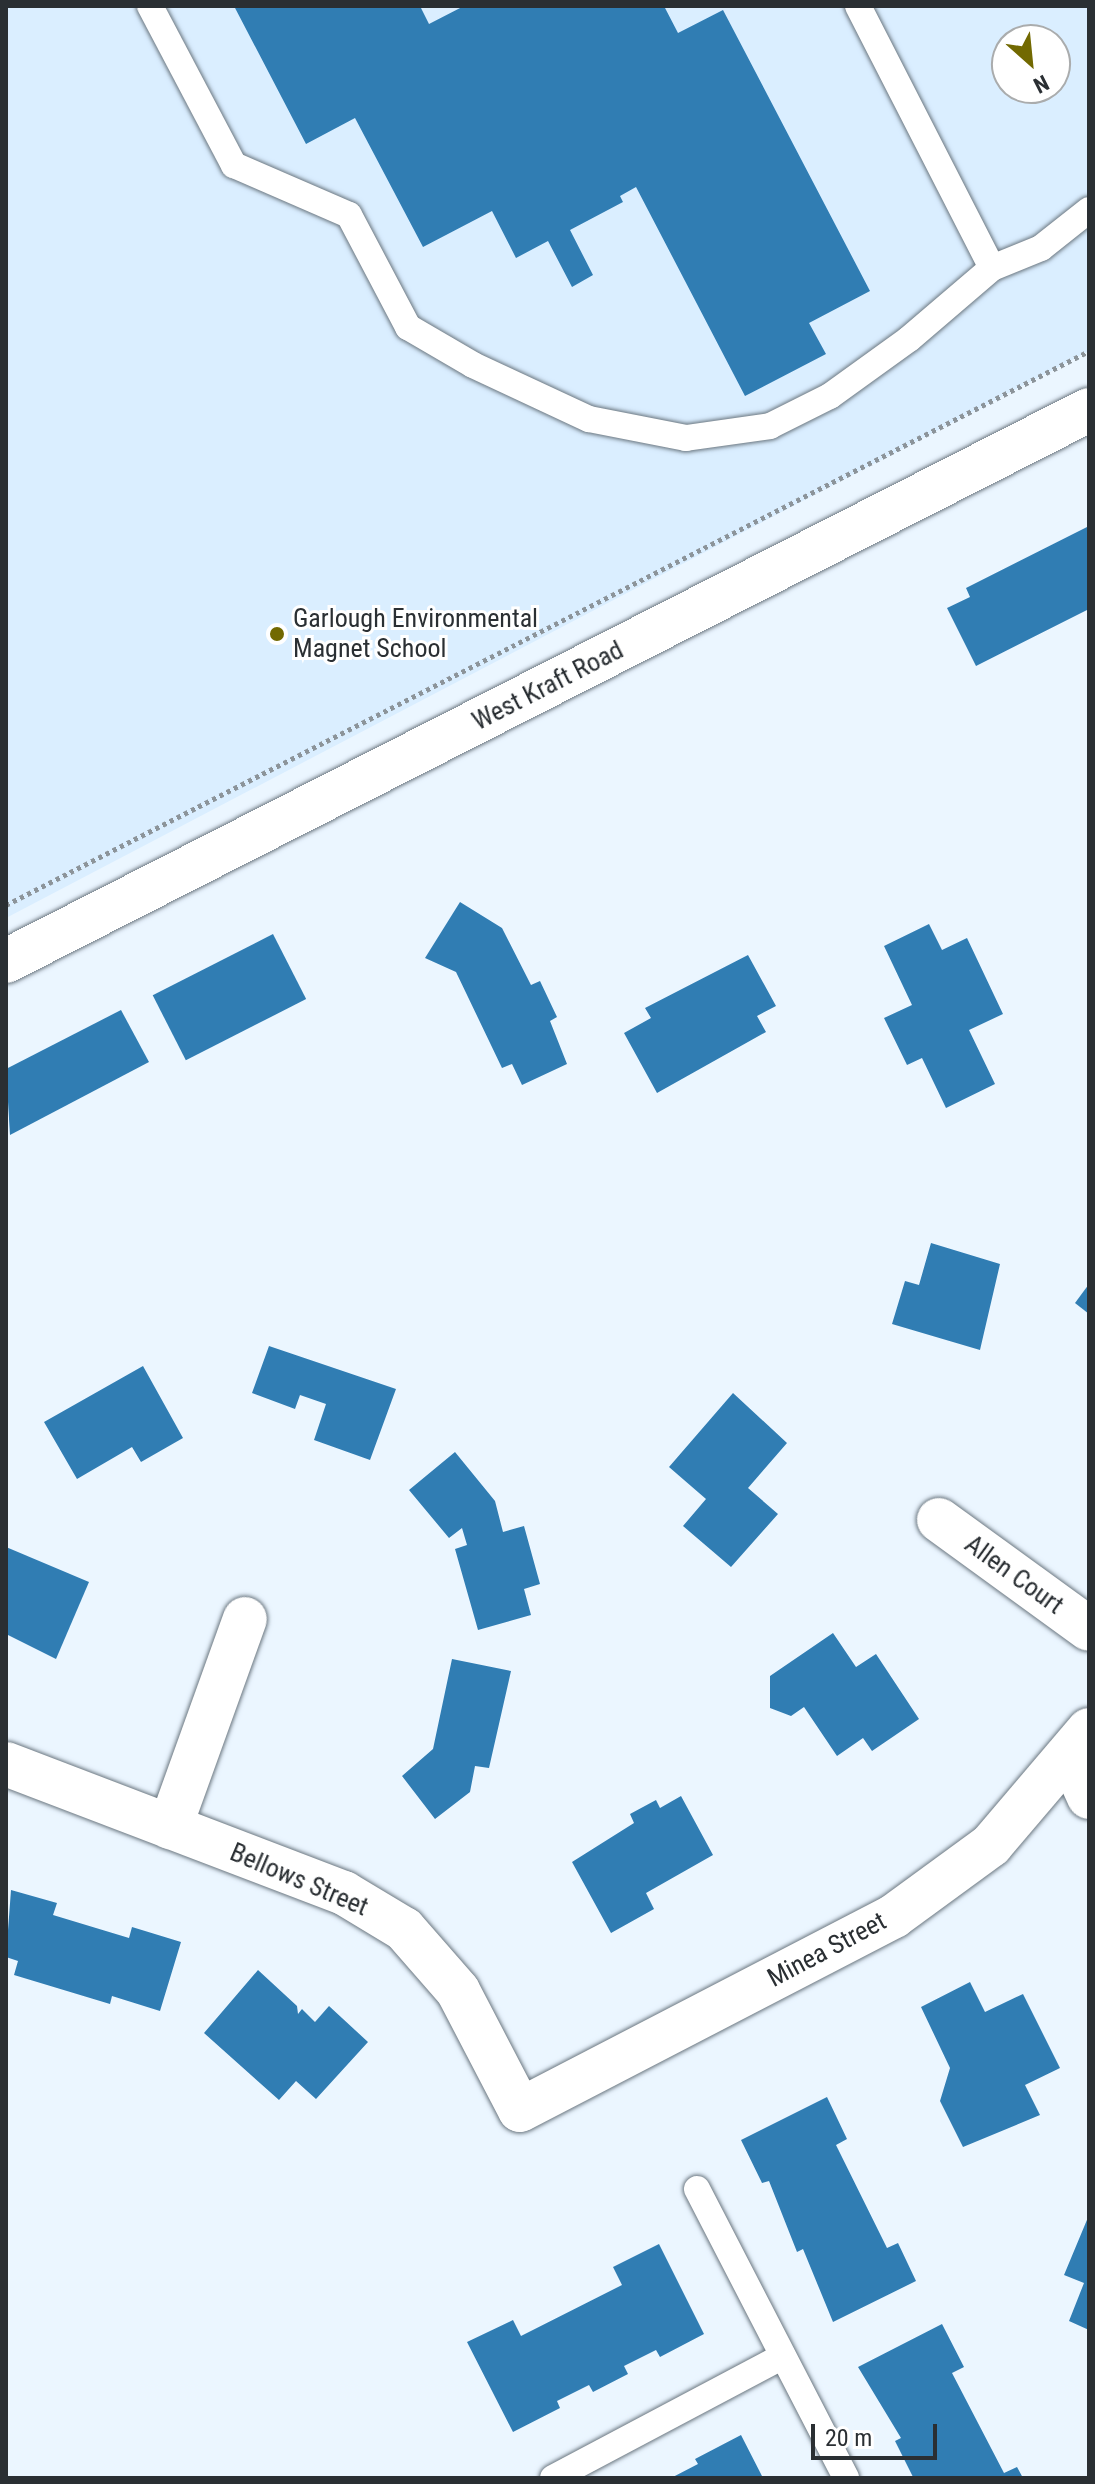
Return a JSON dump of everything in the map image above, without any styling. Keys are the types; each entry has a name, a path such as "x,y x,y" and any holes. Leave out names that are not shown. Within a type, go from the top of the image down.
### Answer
{"street":[{"name":"West Kraft Road","path":"6,961 1089,410"},
{"name":"Allen Court","path":"939,1520 1089,1629"},
{"path":"170,1827 245,1619"},
{"path":"1080,1743 1089,1797"},
{"name":"Minea Street","path":"520,2110 894,1916 991,1845 1080,1743"},
{"name":"Bellows Street","path":"6,1764 344,1893 404,1929 458,1991 520,2110"}],"lane":[{"path":"150,6 234,165 349,215 408,327 473,365 589,419 686,438 770,426 830,396 909,339 992,268 1041,248 1089,210"},
{"path":"858,6 992,268"},
{"path":"697,2189 846,2478"},
{"path":"553,2478 783,2356"}],"path":[{"path":"6,905 1089,351"}],"shaded area":[{"name":"Garlough Environmental Magnet School","path":"6,6 1089,6 1089,351 6,918"}],"building":[{"path":"234,6 420,6 429,24 464,6 664,6 678,33 723,10 870,291 809,323 826,354 745,396 636,187 620,196 623,202 570,230 593,275 572,287 548,241 516,258 492,211 423,247 355,118 306,144"},
{"path":"1089,526 1089,609 976,666 947,608 970,597 966,588"},
{"path":"460,902 502,928 531,985 540,981 557,1017 550,1021 567,1064 522,1085 512,1064 502,1068 456,972 425,958"},
{"path":"929,924 942,950 967,938 1003,1014 969,1030 995,1084 946,1108 922,1058 907,1065 884,1018 912,1005 884,946"},
{"path":"273,934 306,999 186,1060 153,995"},
{"path":"748,955 776,1006 757,1016 766,1032 657,1093 624,1033 651,1018 645,1008"},
{"path":"121,1010 149,1062 10,1135 6,1069"},
{"path":"931,1243 1000,1264 980,1350 892,1324 905,1281 919,1285"},
{"path":"1089,1284 1089,1314 1075,1303"},
{"path":"269,1346 396,1389 370,1460 314,1440 326,1404 300,1395 295,1409 252,1393"},
{"path":"143,1366 183,1438 141,1462 132,1447 77,1479 44,1422"},
{"path":"733,1393 787,1443 748,1488 778,1514 731,1567 683,1526 706,1499 669,1467"},
{"path":"455,1452 495,1501 503,1532 524,1526 540,1584 524,1589 531,1615 478,1630 455,1549 467,1545 462,1528 449,1538 409,1490"},
{"path":"6,1547 89,1582 56,1659 6,1634"},
{"path":"833,1633 856,1667 876,1654 919,1719 872,1751 863,1738 837,1756 804,1707 791,1716 770,1708 770,1676"},
{"path":"452,1659 511,1671 489,1768 475,1766 470,1792 435,1819 402,1776 433,1749"},
{"path":"681,1796 713,1855 646,1893 654,1909 611,1933 572,1862 634,1823 630,1814 656,1800 660,1808"},
{"path":"11,1890 57,1903 53,1915 129,1938 132,1927 181,1942 160,2011 112,1996 110,2004 14,1975 18,1961 6,1957"},
{"path":"258,1970 297,2006 298,2014 302,2009 315,2022 329,2006 368,2042 316,2099 296,2081 279,2100 204,2033"},
{"path":"970,1982 985,2012 1023,1994 1060,2068 1025,2085 1040,2115 963,2147 940,2101 950,2068 921,2007"},
{"path":"827,2097 847,2139 836,2145 887,2248 898,2243 916,2281 833,2322 803,2249 797,2252 769,2181 762,2183 741,2140"},
{"path":"1089,2215 1089,2330 1069,2321 1084,2283 1064,2275"},
{"path":"659,2244 704,2334 660,2357 656,2350 624,2366 628,2374 593,2392 589,2385 557,2401 560,2408 513,2432 467,2342 513,2320 521,2336 622,2285 613,2267"},
{"path":"942,2324 964,2367 952,2373 1004,2473 1017,2467 1023,2478 913,2477 895,2441 901,2438 858,2367"},
{"path":"741,2435 763,2478 671,2478 698,2464 695,2459"}],"place":[{"name":"Garlough Environmental Magnet School","path":"277,634"}]}
